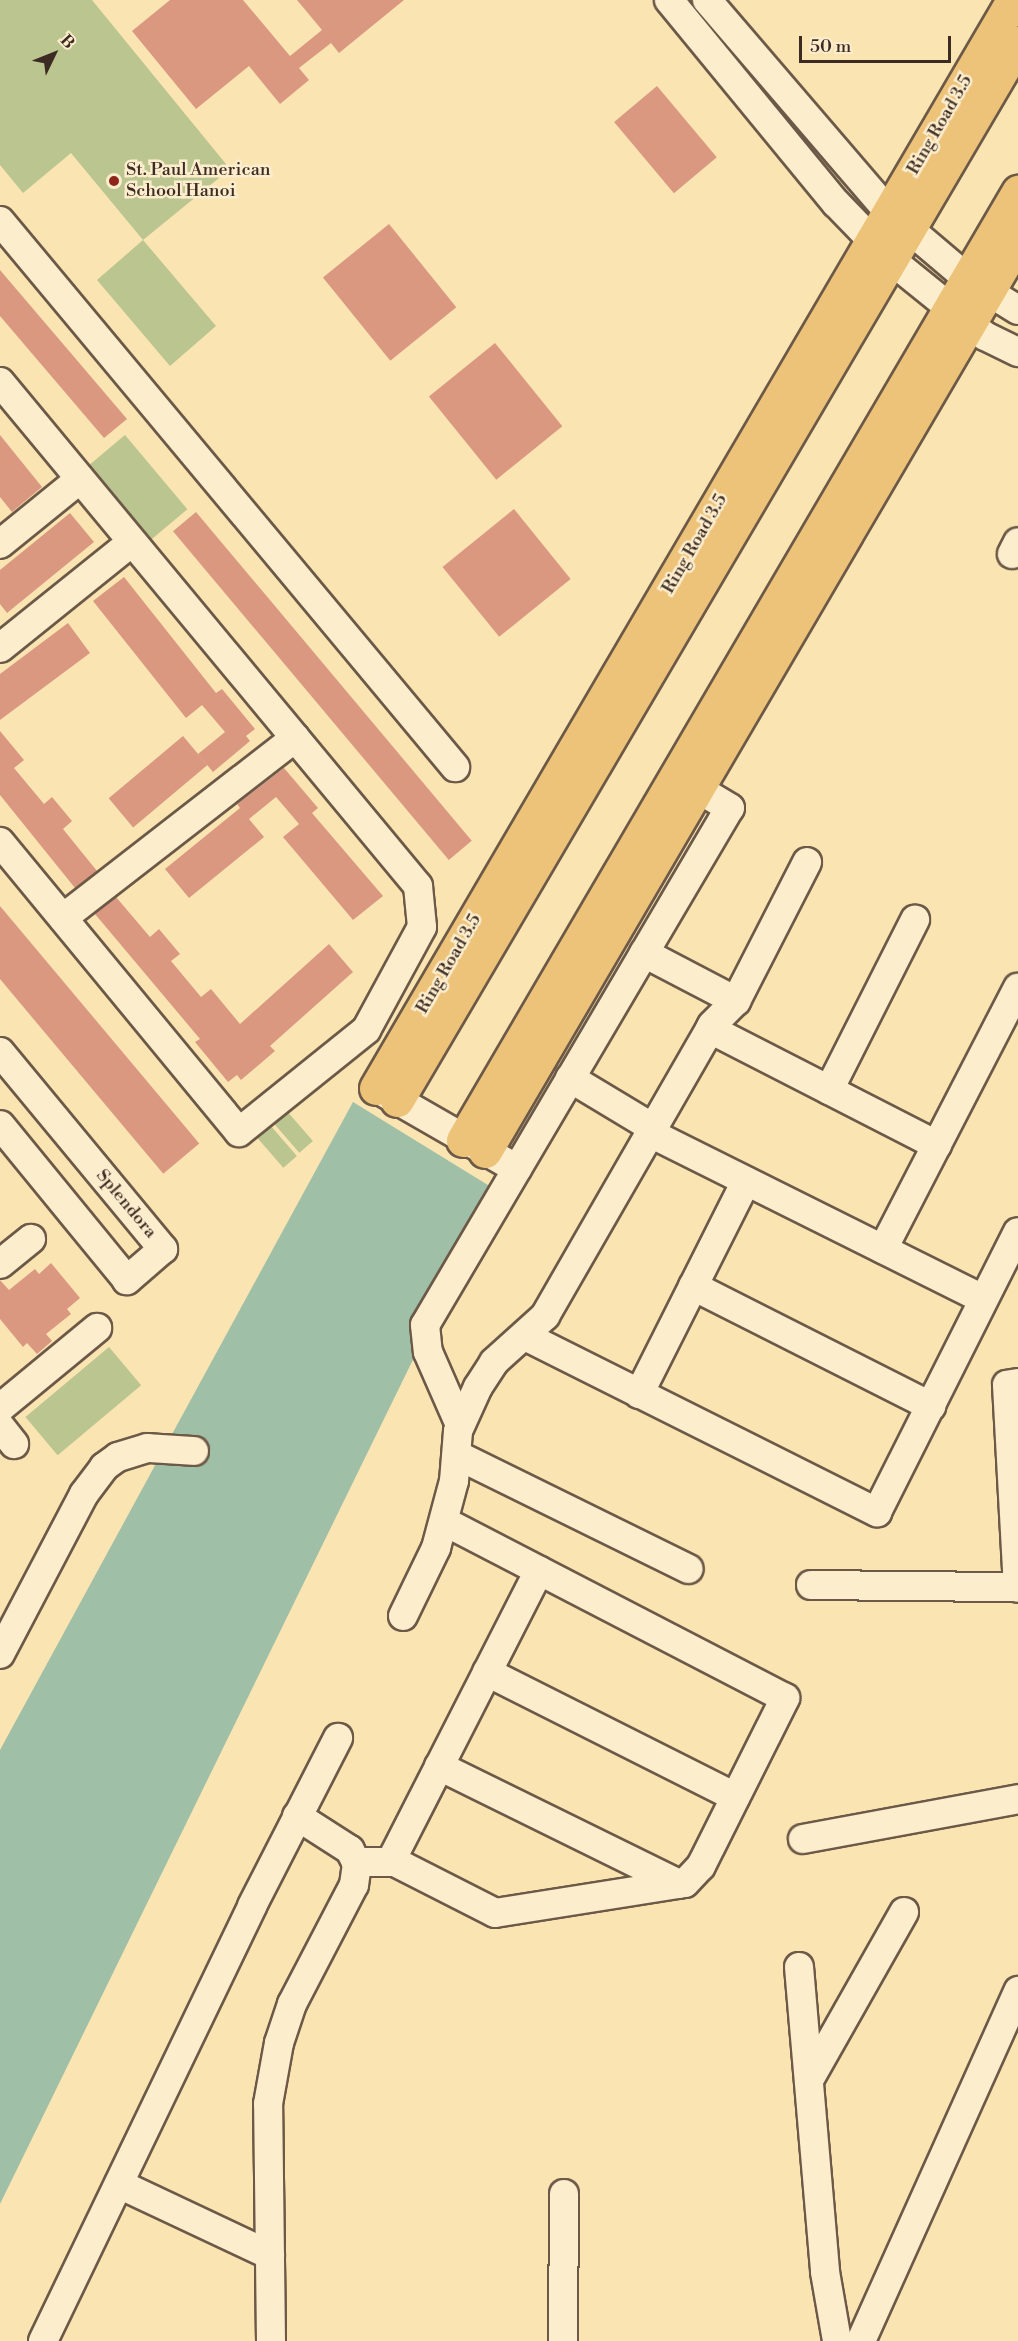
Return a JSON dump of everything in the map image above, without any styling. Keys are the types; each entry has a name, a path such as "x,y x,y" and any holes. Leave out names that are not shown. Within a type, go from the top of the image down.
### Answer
{"main road":[{"name":"Ring Road 3.5","path":"387,1094 882,250 1013,0"},
{"name":"Ring Road 3.5","path":"899,220 1018,43"},
{"path":"474,1145 698,788 977,285 1018,192"},
{"path":"977,285 1017,243"},
{"path":"474,1145 960,316"}],"street":[{"path":"669,0 836,203 882,250 998,345 1018,352"},
{"path":"707,0 899,220 977,285 1018,310"},
{"path":"0,222 455,767"},
{"path":"0,382 418,886 422,927 366,1030 240,1132 0,842"},
{"path":"0,544 80,479"},
{"path":"0,648 132,542"},
{"path":"63,918 295,738"},
{"path":"460,1425 428,1353 425,1325 730,808 698,788"},
{"path":"403,1616 436,1548 454,1481 460,1425 494,1362 545,1316 710,1029 736,1001 807,862"},
{"path":"829,1090 915,920"},
{"path":"644,953 736,1001"},
{"path":"883,1249 1018,988"},
{"path":"710,1029 937,1145"},
{"name":"Splendora","path":"0,1052 163,1249 127,1280 0,1125"},
{"path":"570,1078 651,1130 983,1299"},
{"path":"387,1094 516,1169"},
{"path":"639,1394 746,1180"},
{"path":"525,1336 877,1512 1018,1232"},
{"path":"0,1264 31,1239"},
{"path":"693,1286 931,1406"},
{"path":"0,1408 97,1328"},
{"path":"811,1586 1018,1587 1007,1385 1018,1383"},
{"path":"0,1426 14,1444 0,1444"},
{"path":"0,1654 84,1494 104,1467 118,1457 148,1448 194,1451"},
{"path":"457,1455 689,1569"},
{"path":"356,1862 391,1862 495,1912 689,1881 701,1866 785,1698 455,1527"},
{"path":"391,1862 539,1570"},
{"path":"487,1672 735,1797"},
{"path":"43,2341 297,1816 338,1738"},
{"path":"439,1766 679,1884"},
{"path":"803,1839 1018,1799"},
{"path":"271,2341 268,2104 279,2043 292,2004 354,1885 356,1862 350,1850 297,1816"},
{"path":"809,2080 904,1912"},
{"path":"799,1967 825,2272 837,2341"},
{"path":"861,2341 1018,1991"},
{"path":"119,2184 270,2255"},
{"path":"563,2341 564,2194"}],"shaded area":[{"path":"0,0 92,0 230,169 143,240 71,153 23,193 0,165"},
{"path":"143,240 216,326 170,366 97,280"},
{"path":"125,435 187,509 148,542 86,468"},
{"path":"353,1102 496,1190 0,2204 0,1750"},
{"path":"286,1110 313,1141 299,1153 272,1122"},
{"path":"270,1125 297,1156 283,1168 256,1137"},
{"path":"109,1347 141,1385 58,1455 26,1417"}],"building":[{"path":"170,0 243,0 290,56 322,30 297,0 404,0 339,53 331,43 299,68 309,80 280,104 249,66 196,109 132,31"},
{"path":"657,86 717,157 674,193 614,122"},
{"path":"389,224 456,307 390,361 323,277"},
{"path":"0,270 127,419 104,438 0,316"},
{"path":"495,343 562,426 496,480 429,396"},
{"path":"0,435 42,487 12,512 0,497"},
{"path":"514,509 571,579 499,637 443,567"},
{"path":"196,512 472,841 449,860 173,531"},
{"path":"70,513 94,542 7,613 0,604 0,570"},
{"path":"124,577 216,693 222,689 255,729 246,736 250,741 213,772 198,754 225,732 202,705 186,718 93,601"},
{"path":"68,623 90,653 0,720 0,674"},
{"path":"0,731 24,760 14,768 44,804 52,797 72,821 63,829 97,871 75,888 0,795"},
{"path":"183,736 207,765 133,827 109,798"},
{"path":"284,768 318,808 312,813 383,896 353,920 283,837 299,824 276,797 249,819 264,837 189,898 165,869 240,808 237,804"},
{"path":"116,897 150,937 159,929 180,954 171,961 201,997 211,989 240,1024 329,944 353,972 270,1046 275,1051 241,1080 237,1075 228,1082 195,1042 200,1039 95,914"},
{"path":"0,906 199,1143 163,1174 0,979"},
{"path":"51,1263 80,1298 67,1309 71,1314 46,1334 52,1341 37,1354 27,1343 23,1347 0,1319 0,1280 9,1290 35,1269 39,1274"}],"place":[{"name":"St. Paul American School Hanoi","path":"114,181"}]}
